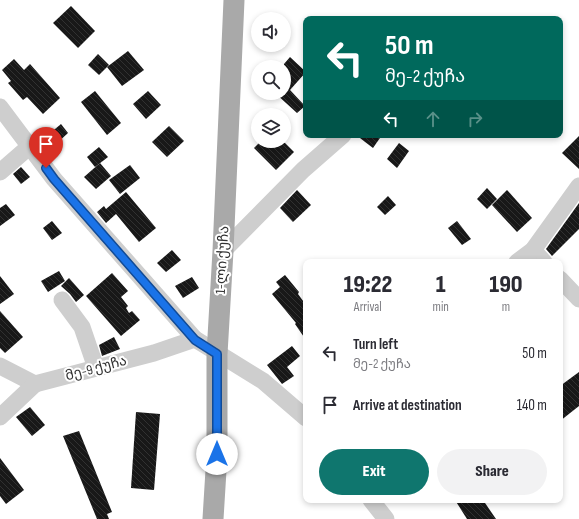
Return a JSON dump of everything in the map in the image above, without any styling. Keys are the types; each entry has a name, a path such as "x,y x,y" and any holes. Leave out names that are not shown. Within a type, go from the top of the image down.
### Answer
{"main road":[{"name":"1-ლი ქუჩა","path":"213,519 217,454 217,354 224,251 234,0"}],"street":[{"path":"0,107 54,179 195,340 263,380 303,415"},
{"path":"224,251 303,170 340,138"},
{"path":"0,172 30,146"},
{"path":"528,259 538,256 579,186"},
{"path":"563,282 579,298"},
{"path":"62,300 82,327 96,368"},
{"name":"მე-9 ქუჩა","path":"35,384 154,353 195,340"},
{"path":"0,366 35,384 0,417"},
{"path":"373,503 386,519"}],"building":[{"path":"71,6 95,31 78,48 53,23"},
{"path":"128,51 144,70 122,86 107,67"},
{"path":"98,54 109,65 99,75 88,65"},
{"path":"290,57 303,69 303,75 291,89 291,60 287,60"},
{"path":"14,59 24,70 30,64 60,98 43,114 27,97 23,100 8,83 11,81 2,70"},
{"path":"95,91 121,123 107,135 81,102"},
{"path":"148,91 161,105 146,119 133,104"},
{"path":"291,91 303,104 303,108 297,113 283,100 291,100"},
{"path":"61,124 68,133 56,144 48,135"},
{"path":"169,126 184,141 167,157 152,142"},
{"path":"579,136 579,169 562,153"},
{"path":"360,138 380,138 373,148"},
{"path":"399,143 409,151 397,168 387,159"},
{"path":"99,147 108,157 95,167 87,157"},
{"path":"254,148 290,148 294,152 276,170"},
{"path":"100,163 111,176 96,189 84,177"},
{"path":"130,165 140,178 120,194 109,180"},
{"path":"21,167 30,177 21,184 13,174"},
{"path":"487,188 497,199 487,209 477,199"},
{"path":"297,190 311,205 293,222 280,208"},
{"path":"507,190 532,218 517,232 492,205"},
{"path":"126,192 156,228 139,242 116,214 106,223 97,212 104,206 106,209"},
{"path":"388,196 396,205 385,215 377,207"},
{"path":"579,203 579,229 552,256 546,249"},
{"path":"6,204 15,215 0,226 0,208"},
{"path":"52,221 62,233 52,240 43,228"},
{"path":"457,221 471,239 462,245 448,228"},
{"path":"172,250 181,260 166,272 157,263"},
{"path":"59,271 65,281 48,292 41,281"},
{"path":"112,273 128,291 121,297 128,306 126,308 129,313 132,311 140,320 121,336 86,296"},
{"path":"285,275 299,292 298,294 303,301 303,336 295,324 296,323 272,294 280,287 276,282"},
{"path":"0,276 14,294 0,304"},
{"path":"192,277 199,288 183,298 175,286"},
{"path":"69,278 84,295 76,302 61,286"},
{"path":"0,311 23,337 5,353 0,348"},
{"path":"114,337 120,349 102,356 99,345"},
{"path":"292,346 300,356 287,367 294,376 282,384 267,365"},
{"path":"579,372 579,406 563,419 563,384"},
{"path":"30,407 45,425 32,436 16,417"},
{"path":"136,412 160,414 154,490 131,488"},
{"path":"79,431 112,512 107,514 109,519 97,519 63,436"},
{"path":"0,458 24,490 6,504 0,496"},
{"path":"457,503 485,503 496,519 467,519"}],"route":[{"path":"46,168 195,340 217,354 217,454"}]}
